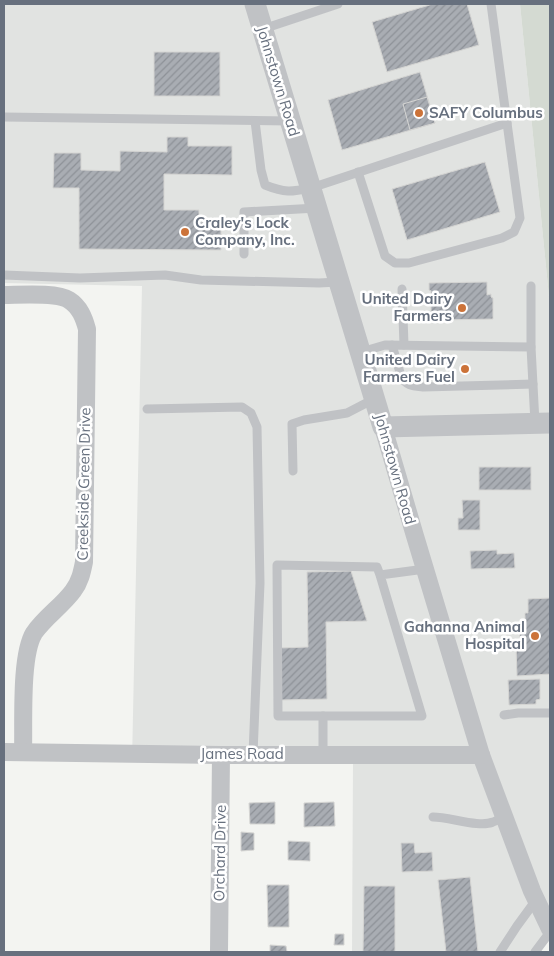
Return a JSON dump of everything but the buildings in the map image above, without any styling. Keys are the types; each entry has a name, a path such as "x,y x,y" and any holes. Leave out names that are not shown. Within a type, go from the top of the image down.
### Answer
{"street":[{"name":"Johnstown Road","path":"255,4 481,755 532,891 550,930"},
{"name":"Creekside Green Drive","path":"4,295 44,295 68,299 78,308 84,318 87,330 84,562 75,589 45,619 33,635 28,650 25,672 23,752"},
{"path":"383,426 543,424"},
{"name":"James Road","path":"4,752 481,755"},
{"name":"Orchard Drive","path":"219,952 221,754"}],"lane":[{"path":"304,4 307,14"},
{"path":"262,29 338,4"},
{"path":"358,172 384,256 395,263 409,264 502,238 514,232 520,218 491,4"},
{"path":"4,117 290,121"},
{"path":"255,121 261,170 265,185 277,190 314,198"},
{"path":"244,254 244,212 314,198 358,172 507,123"},
{"path":"4,275 80,278 165,276 201,280 338,282"},
{"path":"531,286 533,384 543,424"},
{"path":"402,289 404,345"},
{"path":"361,352 385,345 531,347"},
{"path":"392,345 401,376 409,385 423,387 533,384"},
{"path":"293,471 292,424 304,420 347,413 375,399"},
{"path":"147,409 242,407 251,413 256,427 260,583 254,754"},
{"path":"277,565 377,566 380,575 422,716 278,716 277,565"},
{"path":"380,575 425,569"},
{"path":"504,715 550,713"},
{"path":"323,716 323,754"},
{"path":"433,817 444,817 483,824 492,823 504,816"},
{"path":"500,952 536,900"},
{"path":"535,952 550,930"}],"shaded area":[{"path":"4,4 520,4 550,307 550,938 538,952 352,952 353,764 132,762 142,286 4,283"},
{"path":"520,4 550,4 550,307"}],"place":[{"name":"SAFY Columbus","path":"419,113"},
{"name":"Craley's Lock Company, Inc.","path":"185,232"},
{"name":"United Dairy Farmers","path":"462,308"},
{"name":"United Dairy Farmers Fuel","path":"465,369"},
{"name":"Gahanna Animal Hospital","path":"535,636"}]}
